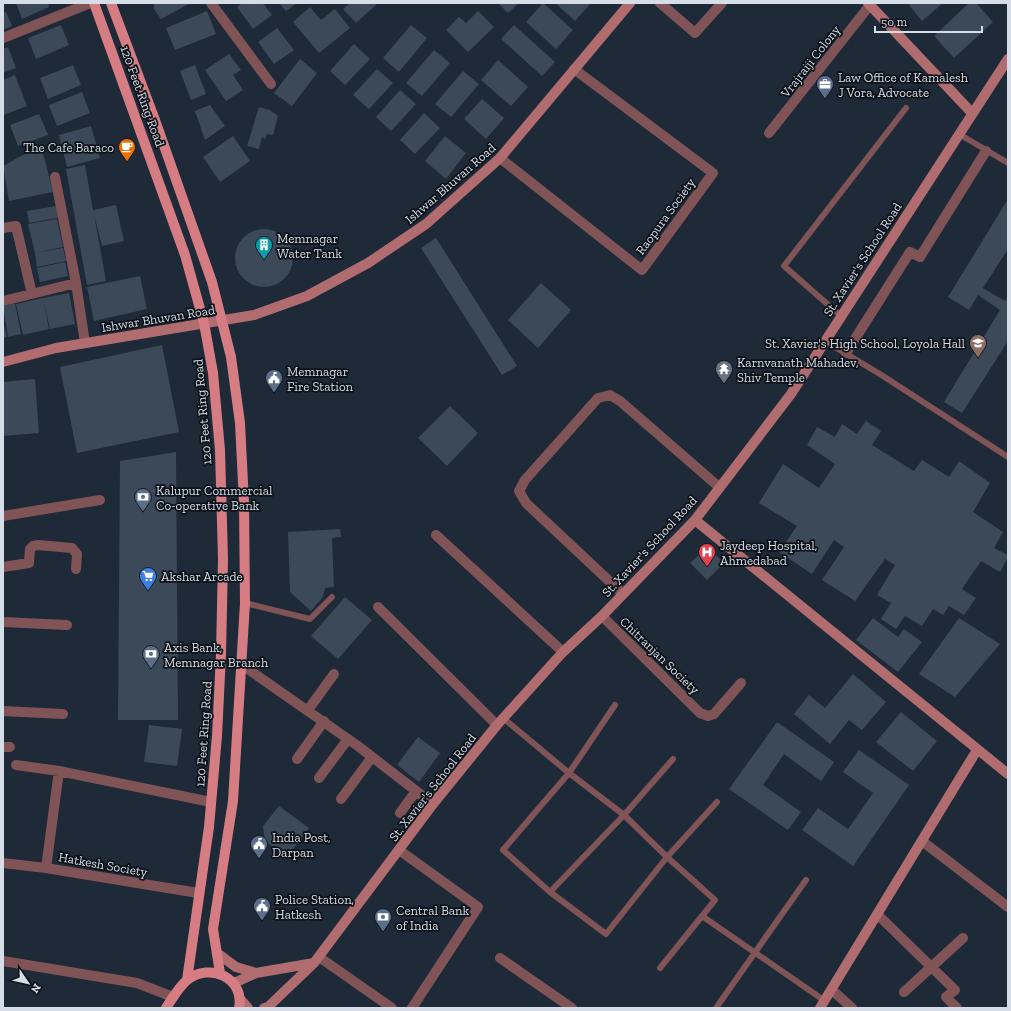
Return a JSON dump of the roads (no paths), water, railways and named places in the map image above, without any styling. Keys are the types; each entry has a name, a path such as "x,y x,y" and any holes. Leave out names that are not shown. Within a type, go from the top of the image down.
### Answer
{"main road":[{"name":"120 Feet Ring Road","path":"94,3 185,255 204,323 214,373 220,450 223,559 220,691 211,802 187,980"},
{"name":"120 Feet Ring Road","path":"111,3 124,32 212,282 231,357 240,423 244,502 245,603 233,801 213,929 220,973"},
{"path":"166,1008 187,980 207,972 220,973 234,982 239,991 243,1006"}],"street":[{"path":"3,38 90,3"},
{"path":"210,3 271,84"},
{"name":"Ishwar Bhuvan Road","path":"3,362 56,348 254,315 307,296 368,263 426,224 500,158 630,3"},
{"path":"660,3 695,33 722,3"},
{"path":"869,4 972,113"},
{"name":"Vrajraiji Colony","path":"770,133 869,4"},
{"name":"St. Xavier's School Road","path":"264,1008 268,1007 316,960 433,804 500,721 563,652 602,616 622,593 694,520 791,394 1008,59"},
{"name":"Raopura Society","path":"500,158 642,270 713,173 574,69"},
{"path":"846,353 910,252 920,257 986,151"},
{"path":"55,177 76,283 85,343"},
{"path":"3,228 16,226 32,294"},
{"path":"3,301 76,283"},
{"path":"622,593 526,503 519,491 524,480 592,404 598,398 610,395 620,401 719,487"},
{"path":"3,516 100,500"},
{"path":"694,520 1008,774"},
{"path":"436,535 563,652"},
{"path":"3,567 29,563 30,549 33,546 38,545 72,548 77,554 76,569"},
{"path":"378,607 500,721"},
{"name":"Chitranjan Society","path":"602,616 700,713 708,716 714,714 741,683"},
{"path":"3,622 67,625"},
{"path":"242,664 324,721 433,804"},
{"path":"308,710 334,674"},
{"path":"3,711 63,714"},
{"path":"297,760 324,721"},
{"path":"319,778 348,739"},
{"path":"823,1004 977,750"},
{"path":"341,799 372,757"},
{"path":"16,765 59,771 211,802"},
{"path":"46,868 59,771"},
{"path":"400,813 416,791"},
{"path":"922,841 1008,907"},
{"path":"399,850 478,907 412,1008"},
{"name":"Hatkesh Society","path":"3,863 46,868 198,893"},
{"path":"878,914 955,990 946,998 958,1008"},
{"path":"904,992 963,938"},
{"path":"217,953 236,968 256,973"},
{"path":"500,958 572,1008"},
{"path":"234,982 256,973 316,960 392,1008"},
{"path":"3,961 137,983 173,997"},
{"path":"832,990 852,1008"}],"lane":[{"path":"841,316 784,266 906,108"},
{"path":"959,134 1008,163"},
{"path":"825,341 1008,457"},
{"path":"245,603 310,619 332,596"},
{"path":"614,705 569,773 503,850 550,892 606,934 667,857 717,802"},
{"path":"500,721 624,815 667,857 715,900 660,968"},
{"path":"550,892 624,815 673,759"},
{"path":"716,1008 806,880"},
{"path":"702,916 755,953 823,1004"}],"place":[{"name":"Law Office of Kamalesh J Vora, Advocate","path":"825,99"},
{"name":"The Cafe Baraco","path":"127,162"},
{"name":"Memnagar Water Tank","path":"264,260"},
{"name":"St. Xavier's High School, Loyola Hall","path":"978,358"},
{"name":"Karnvanath Mahadev, Shiv Temple","path":"724,384"},
{"name":"Memnagar Fire Station","path":"274,393"},
{"name":"Kalupur Commercial Co-operative Bank","path":"143,512"},
{"name":"Jaydeep Hospital, Ahmedabad","path":"707,567"},
{"name":"Akshar Arcade","path":"148,591"},
{"name":"Axis Bank, Memnagar Branch","path":"151,669"},
{"name":"India Post, Darpan","path":"259,859"},
{"name":"Police Station, Hatkesh","path":"262,921"},
{"name":"Central Bank of India","path":"383,932"}]}
